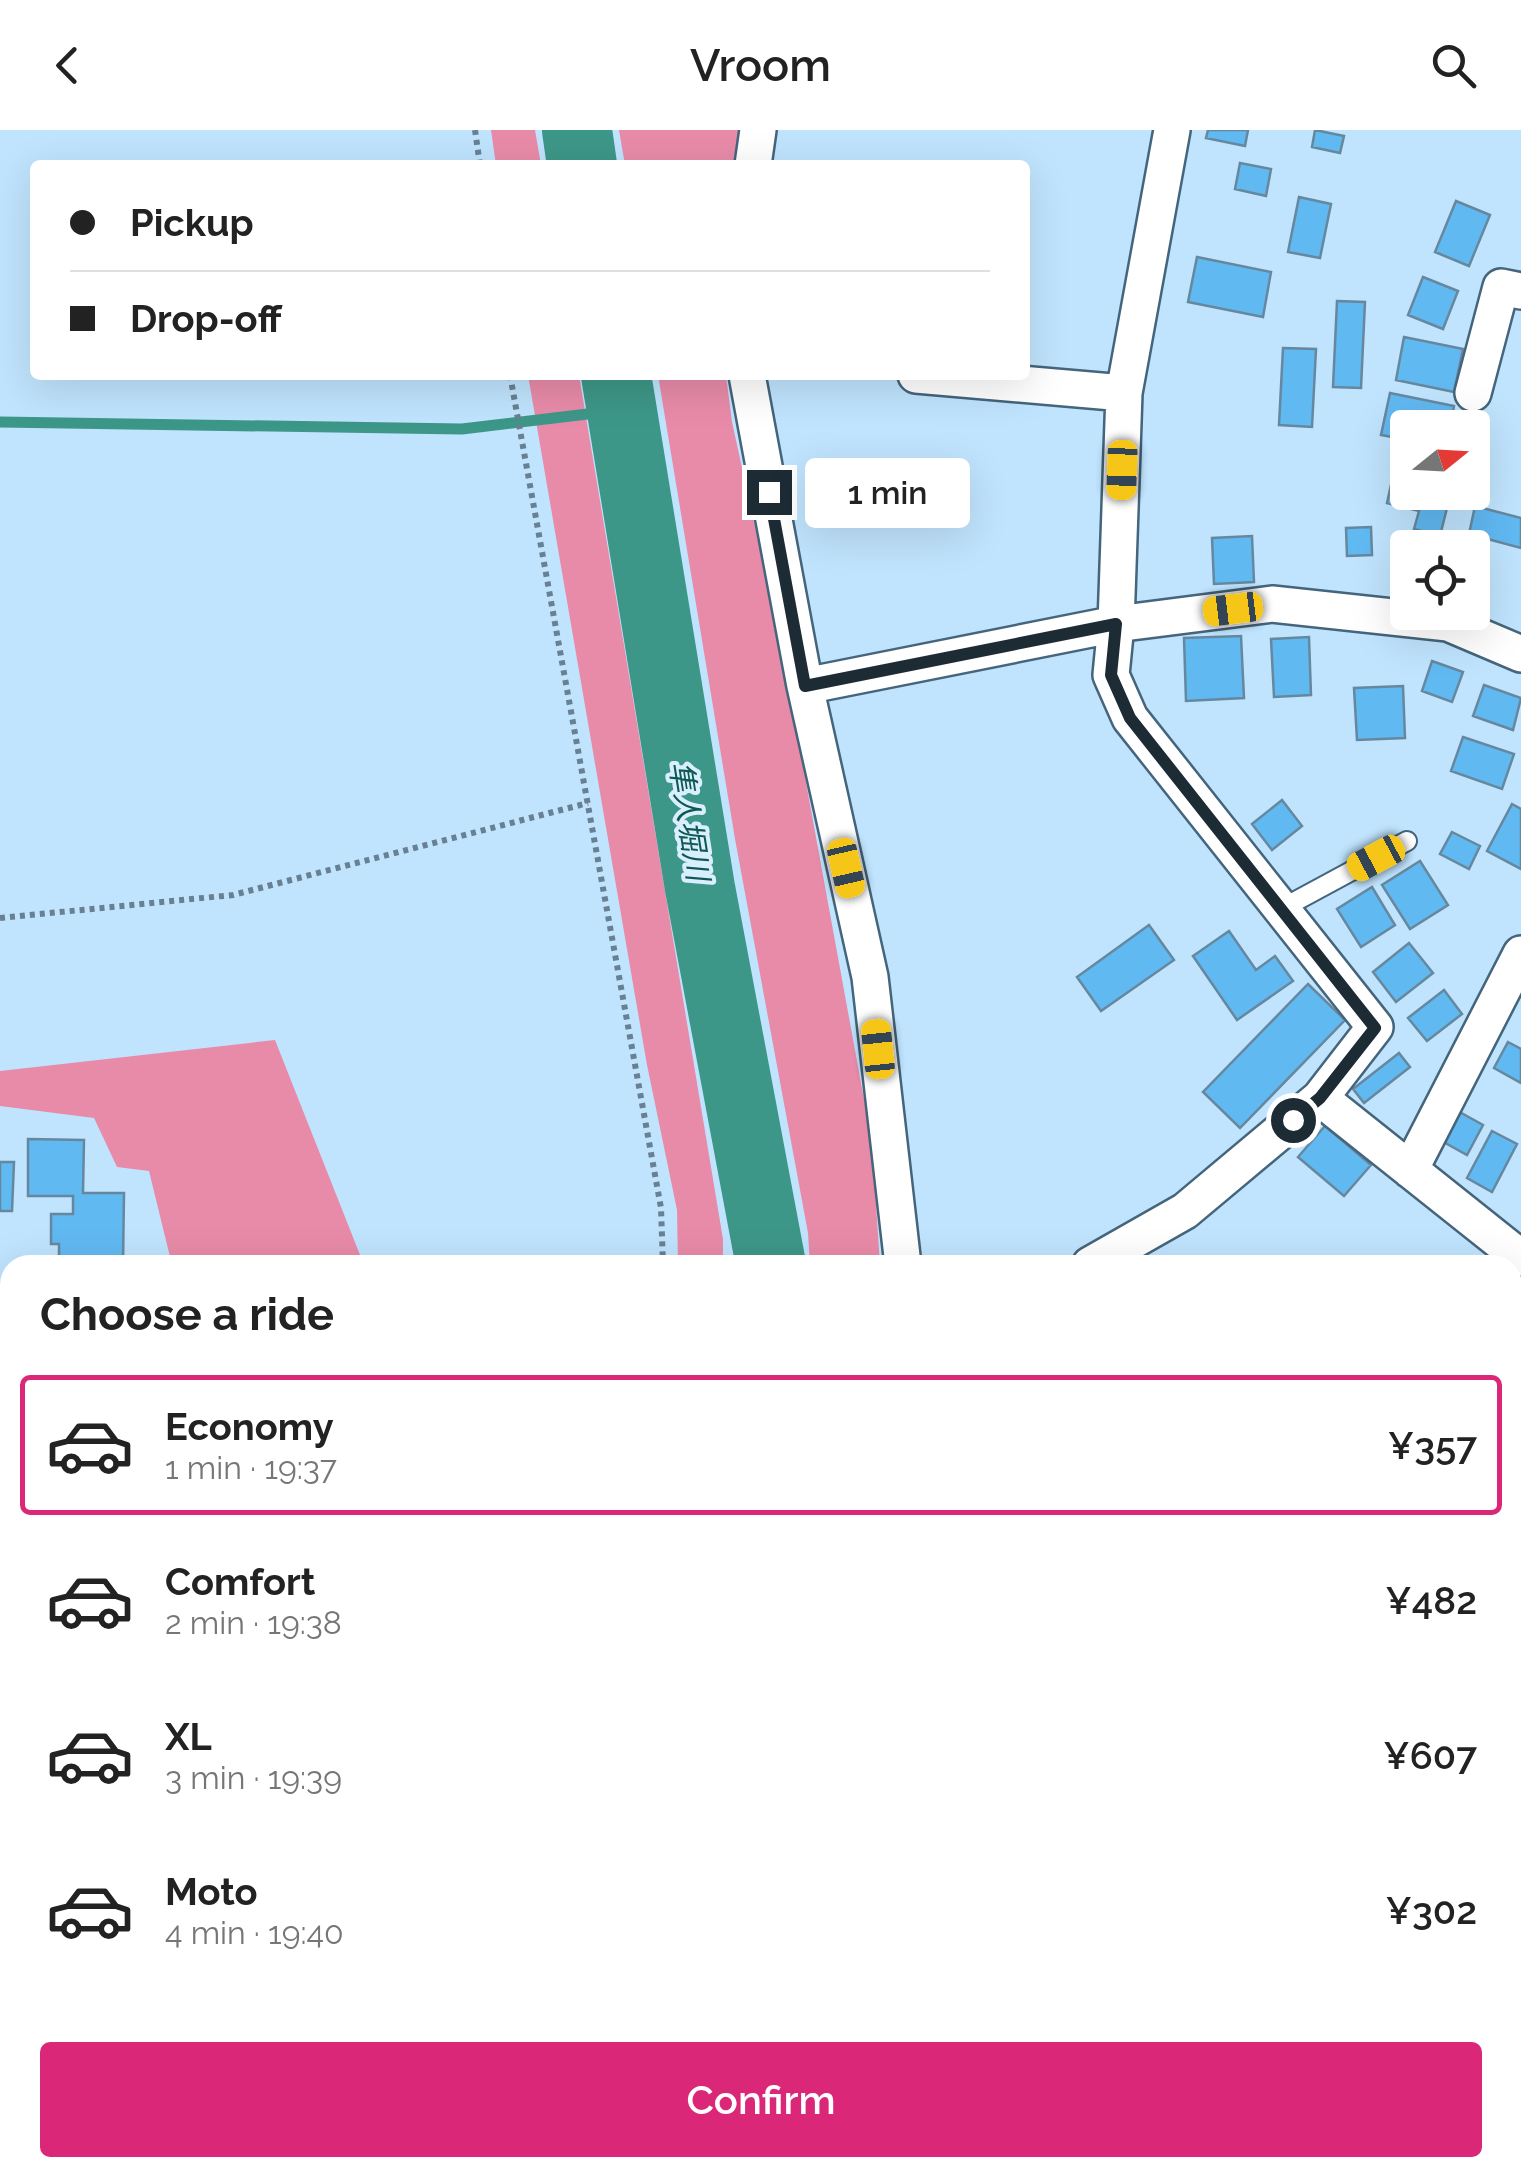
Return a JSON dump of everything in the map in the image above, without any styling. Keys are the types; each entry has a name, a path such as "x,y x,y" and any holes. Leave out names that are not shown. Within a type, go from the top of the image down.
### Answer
{"street":[{"path":"754,160 758,130"},
{"path":"1108,1255 1185,1211 1320,1098 1375,1028 1130,718 1111,675 1124,392 1172,130"},
{"path":"1473,393 1500,287 1521,292"},
{"path":"748,380 805,686 870,977 902,1255"},
{"path":"977,380 1124,392"},
{"path":"805,686 1116,624 1272,604 1448,623 1521,654"},
{"path":"1410,1170 1521,954"},
{"path":"1320,1098 1517,1255"}],"lane":[{"path":"1281,909 1407,841"}],"path":[{"path":"475,130 479,160"},
{"path":"511,380 661,1208 663,1255"},
{"path":"0,918 233,895 588,802"}],"shaded area":[{"path":"491,130 535,130 540,160 495,160"},
{"path":"619,130 739,130 736,160 624,160"},
{"path":"529,380 580,380 723,1255 678,1255 677,1210 647,1065"},
{"path":"659,380 727,380 732,422 781,646 872,1143 879,1255 809,1255"},
{"path":"275,1040 360,1255 170,1255 149,1171 117,1167 94,1118 0,1106 0,1071"}],"building":[{"path":"1208,130 1248,130 1245,146 1206,138"},
{"path":"1315,130 1344,136 1340,153 1312,147"},
{"path":"1240,163 1271,169 1266,196 1235,189"},
{"path":"1299,197 1331,204 1320,258 1288,252"},
{"path":"1456,201 1490,215 1469,266 1435,252"},
{"path":"1197,257 1271,272 1263,317 1188,302"},
{"path":"1423,277 1458,291 1443,329 1408,315"},
{"path":"1337,301 1365,302 1361,388 1333,387"},
{"path":"1404,337 1463,349 1454,392 1396,380"},
{"path":"1283,348 1316,349 1312,427 1279,425"},
{"path":"1390,393 1454,406 1453,410 1390,410 1390,437 1381,435"},
{"path":"1415,510 1446,510 1442,530 1414,529 1419,511"},
{"path":"1474,510 1521,518 1521,548 1490,540 1490,530 1470,530"},
{"path":"1371,527 1372,555 1347,556 1346,528"},
{"path":"1252,536 1254,582 1214,584 1212,538"},
{"path":"1241,636 1244,698 1186,701 1184,638"},
{"path":"1309,637 1311,695 1274,697 1271,639"},
{"path":"1432,661 1463,672 1452,702 1422,691"},
{"path":"1484,685 1521,698 1513,730 1473,716"},
{"path":"1403,686 1405,738 1357,740 1354,688"},
{"path":"1463,737 1514,754 1502,789 1451,771"},
{"path":"1282,800 1302,826 1272,850 1252,824"},
{"path":"1512,804 1521,809 1521,869 1487,851"},
{"path":"1452,832 1480,846 1469,869 1440,854"},
{"path":"1420,861 1448,905 1410,929 1382,885"},
{"path":"1372,887 1395,925 1361,947 1337,909"},
{"path":"1149,925 1174,960 1101,1011 1077,977"},
{"path":"1229,931 1256,970 1275,956 1293,981 1237,1020 1193,956"},
{"path":"1409,943 1433,973 1396,1002 1373,972"},
{"path":"1308,984 1345,1020 1240,1128 1203,1092"},
{"path":"1444,990 1462,1014 1427,1041 1408,1018"},
{"path":"1508,1042 1521,1049 1521,1083 1494,1068"},
{"path":"1399,1053 1410,1067 1364,1103 1353,1089"},
{"path":"1456,1110 1483,1125 1467,1155 1440,1140"},
{"path":"1325,1126 1371,1165 1344,1196 1298,1157"},
{"path":"1492,1131 1517,1144 1492,1192 1467,1178"},
{"path":"28,1139 84,1140 83,1193 124,1193 123,1255 59,1255 59,1244 51,1244 51,1214 73,1214 73,1196 28,1196"},
{"path":"0,1162 14,1162 12,1211 0,1211"}],"waterway":[{"name":"隼人堀川","path":"577,130 581,160"},
{"name":"隼人堀川","path":"617,380 700,888 769,1255"},
{"path":"0,422 462,429 621,410"}],"route":[{"path":"769,492 805,686 1116,624 1111,675 1130,718 1375,1028 1320,1098 1293,1120"}]}
